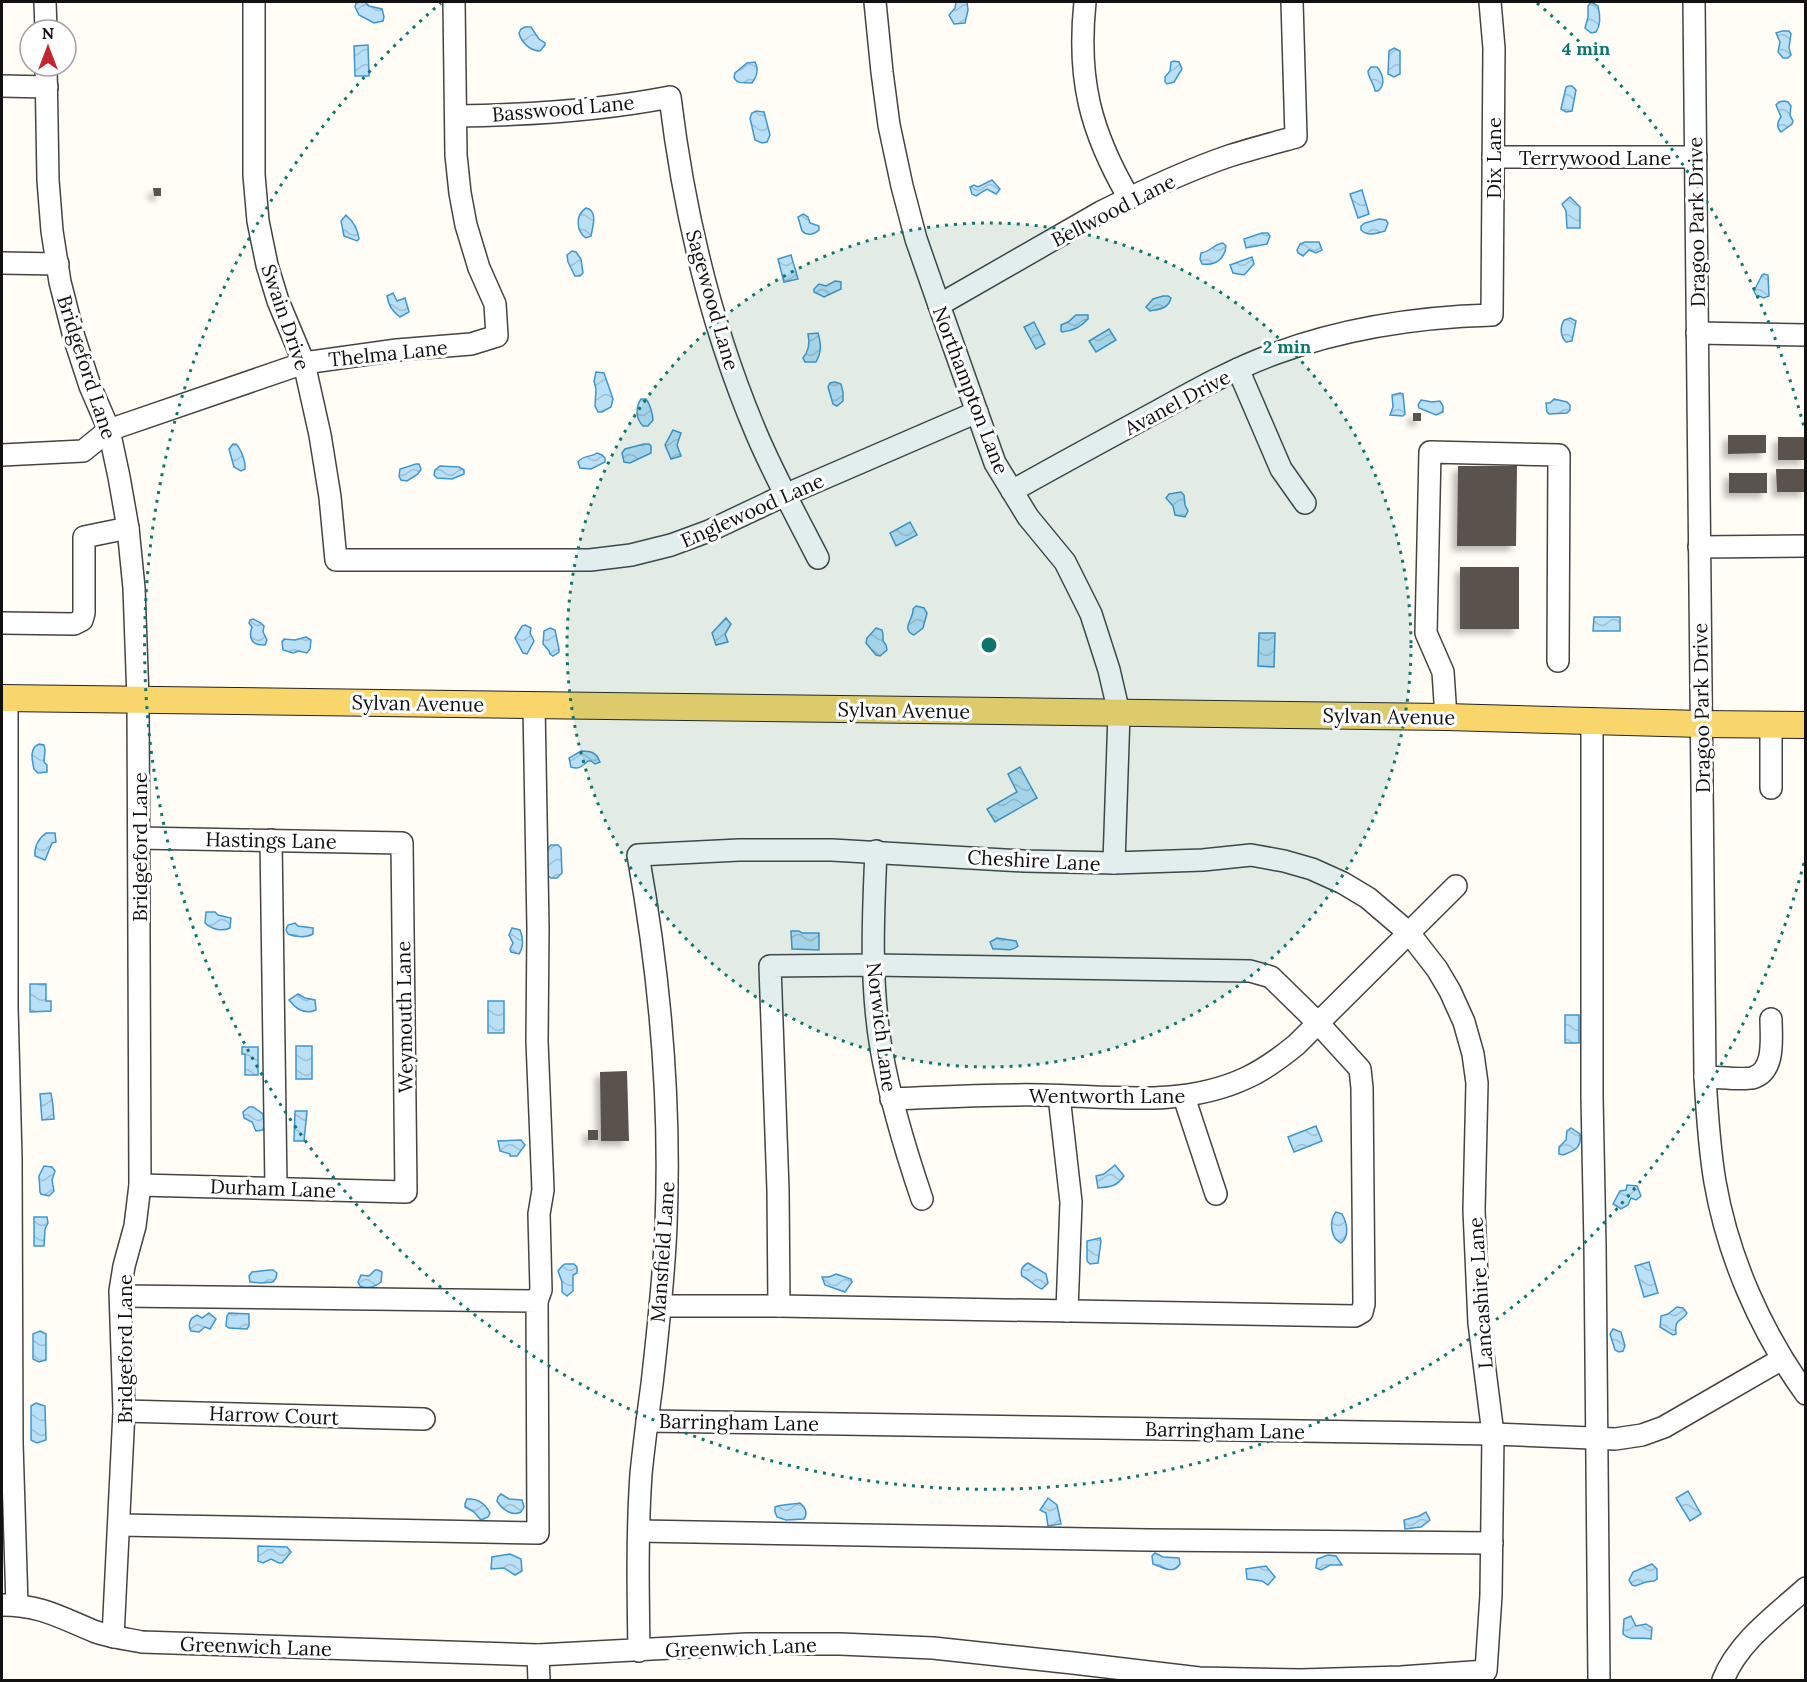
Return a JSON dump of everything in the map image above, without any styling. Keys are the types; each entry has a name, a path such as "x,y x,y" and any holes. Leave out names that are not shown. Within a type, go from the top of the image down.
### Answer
{"main road":[{"name":"Sylvan Avenue","path":"4,698 1446,717 1806,725"}],"street":[{"path":"45,2 46,18"},
{"name":"Swain Drive","path":"254,2 254,175 258,221 267,265 278,301 304,363 320,435 330,497 336,560"},
{"path":"454,2 456,116"},
{"name":"Northampton Lane","path":"875,2 882,72 900,176 916,239 939,305 995,463 1028,518 1065,562 1091,614 1109,670 1119,713 1113,863"},
{"path":"1085,2 1082,58 1091,114 1111,168 1129,198"},
{"name":"Bellwood Lane","path":"939,305 1129,198 1230,156 1296,137 1292,2"},
{"name":"Dix Lane","path":"1490,2 1494,48 1492,315"},
{"name":"Dragoo Park Drive","path":"1694,2 1705,1077 1709,1144 1726,1232 1741,1275 1782,1359 1806,1394"},
{"path":"2,86 38,78"},
{"name":"Bridgeford Lane","path":"47,78 48,180 52,231 60,282 90,386 109,430 128,528 134,588 138,699 140,1185 135,1226 124,1266 121,1296 124,1411 113,1637"},
{"name":"Basswood Lane","path":"456,116 523,115 586,110 670,97"},
{"name":"Sagewood Lane","path":"670,97 683,188 712,310 757,435 818,558"},
{"name":"Thelma Lane","path":"2,455 83,451 109,430 304,363 396,350 471,344 497,336 495,304 479,268 462,204 456,155 456,116"},
{"name":"Terrywood Lane","path":"1493,157 1696,157"},
{"path":"2,263 58,264"},
{"name":"Avanel Drive","path":"1012,490 1238,369 1273,354 1358,329 1402,321 1492,315"},
{"path":"1697,333 1806,335"},
{"path":"1238,369 1281,469 1305,503"},
{"name":"Englewood Lane","path":"336,560 590,560 631,555 670,545 709,531 785,495 977,412"},
{"path":"1446,717 1443,672 1426,633 1430,452 1559,454 1558,662"},
{"path":"2,623 74,624 81,620 84,613 84,537 128,528"},
{"path":"1699,547 1806,546"},
{"path":"4,698 11,1169 12,1443 9,1605"},
{"path":"119,1525 538,1533 537,1301 540,1290 539,1215 543,1190 537,1041 538,928 534,705"},
{"path":"1592,721 1592,1097 1599,1680"},
{"path":"1771,725 1771,788"},
{"name":"Hastings Lane","path":"139,838 402,843"},
{"path":"271,840 276,1188"},
{"name":"Weymouth Lane","path":"402,843 406,1192"},
{"name":"Cheshire Lane","path":"638,855 739,850 876,851 1024,861 1113,863 1203,860 1251,855 1312,869 1343,882 1368,898 1408,933"},
{"name":"Norwich Lane","path":"876,851 873,965 880,1046 902,1141 922,1199"},
{"name":"Mansfield Lane","path":"638,855 651,927 659,1003 668,1158 660,1306 642,1474 639,1531 639,1651"},
{"name":"Wentworth Lane","path":"891,1100 968,1096 1159,1099 1184,1097 1215,1090 1246,1078 1272,1064 1296,1045 1456,886"},
{"name":"Lancashire Lane","path":"1408,933 1437,969 1450,991 1464,1022 1473,1054 1477,1083 1474,1210 1479,1323 1493,1434 1491,1595 1485,1671"},
{"path":"660,1306 1354,1316 1362,1312 1364,1304 1360,1069 1271,977 1250,972 873,965 770,966 778,1190 779,1306"},
{"path":"1705,1077 1753,1078 1764,1070 1771,1055 1771,1019"},
{"path":"1059,1096 1071,1202 1067,1311"},
{"path":"1184,1097 1216,1194"},
{"name":"Durham Lane","path":"140,1185 406,1192"},
{"path":"121,1296 537,1301"},
{"name":"Barringham Lane","path":"647,1421 1493,1434 1615,1439 1664,1427 1782,1359"},
{"name":"Harrow Court","path":"124,1411 424,1419"},
{"path":"639,1531 1148,1540 1492,1543"},
{"path":"1723,1680 1731,1663 1744,1645 1806,1588"},
{"name":"Greenwich Lane","path":"9,1605 37,1608 97,1632 142,1642 538,1655 747,1644 863,1645 933,1648 1199,1678 1301,1680 1401,1677 1485,1671"},
{"path":"538,1655 538,1680"}],"water":[{"path":"360,2 382,9 383,21 374,23 359,15 355,7 356,3"},
{"path":"956,2 967,2 965,23 954,24 949,15 955,8"},
{"path":"1591,2 1598,6 1600,19 1596,32 1591,33 1585,28 1588,6"},
{"path":"525,27 531,27 539,39 545,43 540,51 529,48 522,40 519,33"},
{"path":"1789,31 1791,34 1789,48 1791,55 1788,58 1783,58 1778,52 1780,42 1776,33"},
{"path":"368,45 369,76 355,76 354,46"},
{"path":"1394,48 1400,51 1400,74 1394,77 1388,74 1389,51"},
{"path":"755,62 757,73 752,83 741,83 735,80 735,73 747,63"},
{"path":"1171,62 1179,62 1182,69 1174,82 1167,84 1165,77 1170,71"},
{"path":"1371,67 1377,67 1382,76 1383,83 1378,91 1375,91 1369,76 1368,71"},
{"path":"1569,86 1576,90 1572,111 1566,112 1561,109 1566,87"},
{"path":"1784,101 1791,106 1790,115 1793,121 1781,132 1778,124 1781,117 1776,105"},
{"path":"756,111 764,112 770,135 767,142 762,143 755,140 750,118"},
{"path":"992,180 1000,189 996,194 987,189 976,196 972,194 970,187 974,185 978,187"},
{"path":"1362,190 1369,214 1358,218 1350,194"},
{"path":"1570,197 1580,207 1580,228 1567,228 1566,211 1562,204"},
{"path":"586,208 590,209 594,219 591,236 586,238 580,231 578,223 582,211"},
{"path":"803,214 808,217 810,223 819,226 819,230 810,234 802,231 798,217"},
{"path":"346,215 357,229 359,239 357,241 344,236 341,221"},
{"path":"1379,219 1386,220 1388,223 1385,231 1370,234 1361,230 1361,226 1365,223"},
{"path":"1268,233 1270,236 1267,244 1246,248 1244,239"},
{"path":"1319,242 1322,250 1316,253 1309,250 1303,256 1297,250 1300,244"},
{"path":"1223,243 1226,246 1224,255 1218,261 1202,264 1201,253"},
{"path":"572,251 576,252 581,259 583,273 580,276 575,276 568,262 567,255"},
{"path":"791,255 798,279 784,282 778,259"},
{"path":"1252,257 1254,264 1244,275 1233,273 1230,265"},
{"path":"1764,274 1768,275 1769,296 1764,298 1756,295 1754,291"},
{"path":"835,281 841,282 841,289 824,297 814,292 819,284 826,286"},
{"path":"393,293 397,301 405,298 409,312 400,317 391,308 388,300 387,296"},
{"path":"1163,296 1171,298 1166,306 1150,311 1146,307 1153,299"},
{"path":"1076,315 1088,315 1088,319 1080,326 1070,331 1061,331 1061,325"},
{"path":"1570,318 1576,321 1572,341 1566,342 1561,328 1564,320"},
{"path":"1034,322 1045,344 1036,349 1024,327"},
{"path":"1109,329 1116,340 1096,352 1089,341"},
{"path":"818,333 820,348 818,358 816,362 805,362 803,358 807,353 808,334"},
{"path":"596,372 604,373 613,399 611,407 602,412 598,412 595,406"},
{"path":"830,383 841,384 843,392 843,401 837,406 833,404 828,387"},
{"path":"1403,394 1405,414 1403,416 1390,415 1393,407 1392,395"},
{"path":"641,399 646,399 652,412 653,420 648,426 643,426 638,417 637,410"},
{"path":"1554,399 1567,402 1570,410 1567,413 1549,414 1546,403"},
{"path":"1421,400 1440,401 1443,412 1436,415 1419,408"},
{"path":"673,430 681,433 677,445 681,456 671,459 665,445"},
{"path":"233,444 238,446 244,459 245,469 241,471 234,467 229,449"},
{"path":"644,444 651,446 651,453 630,463 624,462 622,453 625,449"},
{"path":"597,453 605,458 605,462 591,469 580,468 578,462 580,460"},
{"path":"419,464 421,469 418,474 407,481 401,480 400,469"},
{"path":"440,466 459,467 464,470 464,474 452,479 437,478 434,475 435,470"},
{"path":"1181,492 1188,511 1185,517 1175,515 1173,506 1166,498 1169,494"},
{"path":"910,522 917,535 896,546 890,533"},
{"path":"916,606 924,608 927,613 923,628 914,635 910,633 908,627"},
{"path":"1594,617 1620,617 1620,631 1593,631"},
{"path":"726,618 731,624 725,634 728,642 716,645 712,633"},
{"path":"253,619 264,626 263,632 267,640 265,645 254,643 252,640 252,627 249,623"},
{"path":"525,625 531,628 530,633 534,641 527,654 523,653 515,638"},
{"path":"550,628 555,630 559,649 559,652 553,656 543,644 544,631"},
{"path":"876,628 882,630 887,650 880,656 876,655 866,643 867,638"},
{"path":"1259,633 1275,633 1274,667 1258,666"},
{"path":"306,637 311,640 307,653 283,650 284,639 295,640"},
{"path":"39,744 44,745 44,762 47,765 47,772 38,773 34,769 32,751"},
{"path":"581,751 593,753 600,762 595,764 588,761 578,768 571,767 569,758"},
{"path":"1020,767 1037,798 995,822 987,809 1017,792 1008,774"},
{"path":"46,833 55,833 56,842 52,843 45,860 35,856 35,849"},
{"path":"551,845 558,845 561,848 562,873 557,878 547,875 547,849"},
{"path":"206,912 215,912 231,918 230,928 220,930 207,925 205,923"},
{"path":"295,923 298,926 313,928 313,934 300,937 288,934 286,930 288,925"},
{"path":"512,928 520,930 521,933 522,945 519,954 511,952 510,949 513,943 509,935"},
{"path":"791,931 819,933 819,950 792,949"},
{"path":"997,938 1016,941 1018,946 1009,950 993,949 990,942"},
{"path":"30,984 46,984 46,1001 51,1001 51,1011 30,1012"},
{"path":"298,994 315,1000 316,1010 304,1011 295,1006 289,1000"},
{"path":"488,1001 504,1001 504,1033 488,1033"},
{"path":"1565,1015 1579,1015 1579,1043 1565,1043"},
{"path":"296,1046 312,1046 312,1079 296,1079"},
{"path":"242,1047 258,1047 258,1075 245,1075 245,1054 242,1054"},
{"path":"51,1093 54,1119 42,1120 40,1094"},
{"path":"249,1107 263,1114 263,1130 256,1131 252,1122 244,1118 243,1112"},
{"path":"295,1111 307,1111 304,1141 294,1141"},
{"path":"1316,1126 1322,1141 1294,1152 1288,1137"},
{"path":"1571,1128 1580,1134 1580,1143 1571,1152 1559,1154 1559,1147 1566,1140 1567,1131"},
{"path":"521,1140 525,1145 517,1156 510,1156 500,1151 498,1141"},
{"path":"1115,1165 1124,1176 1112,1186 1098,1188 1096,1176 1104,1174"},
{"path":"44,1166 52,1167 55,1171 52,1180 54,1191 49,1196 40,1192 39,1176"},
{"path":"1627,1185 1637,1186 1641,1196 1636,1200 1631,1198 1628,1205 1621,1209 1613,1204 1620,1191 1626,1190"},
{"path":"1336,1212 1342,1214 1346,1225 1346,1237 1341,1243 1337,1241 1332,1229 1332,1220"},
{"path":"34,1217 47,1217 44,1246 34,1246"},
{"path":"1100,1238 1098,1263 1090,1264 1087,1261 1087,1241"},
{"path":"1649,1262 1658,1293 1644,1297 1635,1266"},
{"path":"1028,1263 1046,1274 1048,1283 1042,1289 1022,1276 1022,1268"},
{"path":"565,1264 574,1264 577,1267 577,1273 573,1275 573,1291 567,1296 562,1292 562,1282 558,1271"},
{"path":"273,1270 277,1273 273,1282 250,1282 249,1276 252,1272"},
{"path":"375,1270 382,1272 381,1282 371,1287 360,1286 358,1282 361,1275 369,1276"},
{"path":"836,1274 851,1279 852,1282 845,1292 825,1285 822,1277"},
{"path":"1677,1307 1683,1308 1687,1313 1677,1323 1676,1334 1673,1335 1660,1327 1661,1316"},
{"path":"209,1313 216,1319 210,1329 205,1327 199,1332 191,1331 189,1324 192,1318 197,1315 202,1318"},
{"path":"229,1313 249,1314 247,1329 226,1326"},
{"path":"1613,1329 1621,1332 1625,1346 1623,1351 1615,1350 1610,1334"},
{"path":"40,1331 46,1334 46,1360 39,1362 33,1359 33,1334"},
{"path":"36,1403 45,1406 46,1440 37,1443 31,1440 31,1406"},
{"path":"1688,1491 1701,1514 1690,1521 1676,1498"},
{"path":"501,1494 509,1499 522,1500 524,1507 521,1512 514,1514 502,1507 497,1501"},
{"path":"1048,1498 1057,1505 1061,1524 1048,1526 1046,1513 1040,1510"},
{"path":"467,1499 478,1500 486,1506 490,1513 488,1517 481,1520 465,1507"},
{"path":"800,1503 806,1511 804,1519 786,1520 777,1517 775,1507"},
{"path":"1426,1512 1430,1520 1421,1527 1405,1529 1404,1520"},
{"path":"258,1546 287,1547 291,1552 282,1563 271,1559 263,1563 258,1561"},
{"path":"1155,1553 1163,1557 1179,1558 1180,1564 1171,1570 1153,1564 1152,1556"},
{"path":"510,1554 521,1559 522,1571 515,1575 504,1568 491,1569 492,1557"},
{"path":"1328,1555 1336,1556 1342,1565 1330,1565 1321,1570 1316,1568 1317,1559"},
{"path":"1652,1564 1657,1569 1657,1579 1632,1585 1629,1580 1633,1572"},
{"path":"1266,1566 1275,1577 1268,1585 1262,1581 1247,1579 1246,1569"},
{"path":"1631,1616 1636,1626 1646,1624 1652,1628 1651,1639 1629,1638 1623,1634 1624,1619"}],"building":[{"path":"153,188 161,188 161,196 154,196"},
{"path":"1413,413 1421,413 1421,421 1413,421"},
{"path":"1728,435 1766,435 1766,453 1728,454"},
{"path":"1778,437 1806,437 1806,460 1778,460"},
{"path":"1458,466 1517,466 1516,546 1457,546"},
{"path":"1776,469 1806,469 1806,492 1777,492"},
{"path":"1729,473 1767,473 1767,493 1729,493"},
{"path":"1460,567 1519,567 1519,629 1460,629"},
{"path":"627,1071 629,1141 601,1141 600,1072"},
{"path":"588,1130 598,1130 598,1140 588,1140"}]}
